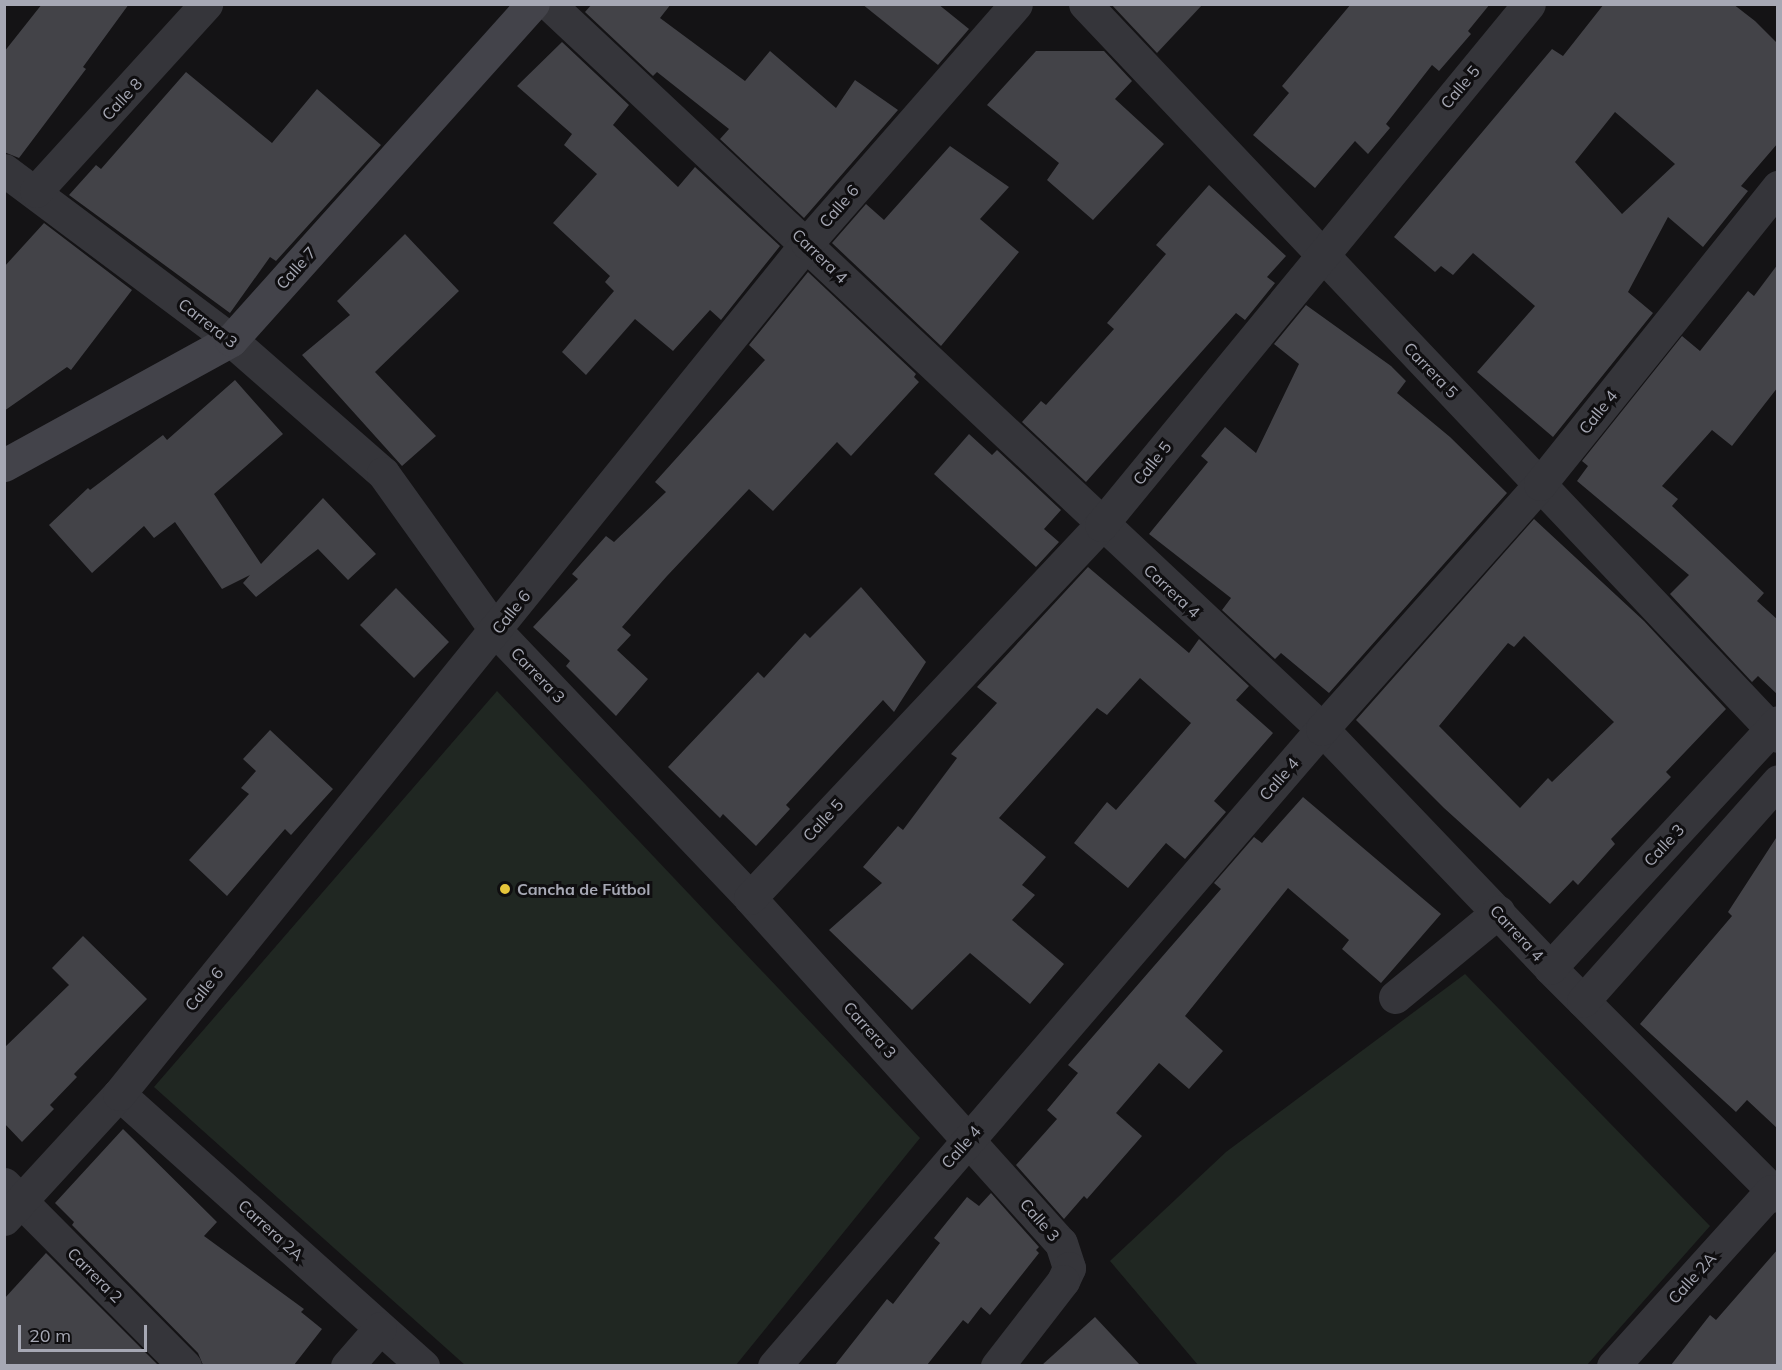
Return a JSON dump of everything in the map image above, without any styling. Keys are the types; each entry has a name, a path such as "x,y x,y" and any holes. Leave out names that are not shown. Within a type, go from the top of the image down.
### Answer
{"street":[{"name":"Calle 8","path":"36,191 206,4"},
{"name":"Calle 7","path":"4,465 231,340 533,4"},
{"name":"Carrera 4","path":"549,4 807,243 1101,525 1322,729 1550,968 1774,1193"},
{"name":"Calle 6","path":"10,1202 119,1094 496,631 807,243 1016,4"},
{"name":"Carrera 5","path":"1085,4 1320,256 1776,729"},
{"name":"Calle 5","path":"750,898 1101,525 1529,4"},
{"name":"Carrera 3","path":"4,170 36,191 231,340 383,473 496,631 750,898 968,1139"},
{"name":"Calle 4","path":"774,1365 1322,729 1540,484 1778,187"},
{"name":"Calle 3","path":"1550,968 1776,729"},
{"path":"1583,1001 1778,781"},
{"path":"1395,997 1498,912"},
{"name":"Carrera 2A","path":"119,1094 423,1365"},
{"name":"Calle 3","path":"968,1139 1061,1243 1069,1268 1056,1292 997,1365"},
{"name":"Calle 2A","path":"1613,1365 1774,1193"},
{"name":"Carrera 2","path":"10,1202 185,1365"},
{"path":"347,1365 380,1328"}],"shaded area":[{"name":"Cancha de Fútbol","path":"497,691 920,1138 736,1365 465,1365 154,1087"},
{"path":"1465,974 1710,1226 1587,1365 1198,1365 1110,1261 1226,1152"}],"building":[{"path":"42,4 129,4 83,67 86,69 19,158 4,152 4,52"},
{"path":"592,4 671,4 660,18 745,81 770,51 836,108 855,80 898,110 804,218 720,139 729,129 657,72 653,76 585,12"},
{"path":"862,4 938,4 969,29 938,65"},
{"path":"1111,4 1203,4 1157,53"},
{"path":"1351,4 1490,4 1468,31 1471,34 1439,71 1432,65 1386,124 1390,128 1368,154 1355,141 1315,188 1253,135 1289,93 1282,86"},
{"path":"1604,4 1733,4 1755,21 1778,44 1778,143 1741,186 1748,191 1703,247 1668,217 1628,292 1653,313 1553,437 1477,372 1535,306 1473,253 1453,275 1441,266 1435,272 1394,237 1552,49 1563,56","holes":["1615,112 1675,164 1622,214 1575,162"]},
{"path":"562,42 629,105 613,125 678,187 695,167 780,246 721,320 710,310 673,351 635,319 586,375 562,352 614,291 605,282 610,276 553,223 597,174 564,145 572,134 517,86"},
{"path":"1036,51 1104,51 1132,81 1115,99 1164,144 1093,220 1047,180 1059,163 987,105"},
{"path":"186,72 272,143 317,89 381,145 276,261 270,257 230,313 69,195 96,165 101,169"},
{"path":"950,146 1009,187 980,219 1019,252 941,346 832,243 866,204 884,220"},
{"path":"1209,185 1286,256 1267,277 1275,283 1245,320 1236,313 1086,482 1022,422 1041,401 1046,405 1114,329 1107,323 1166,254 1156,245"},
{"path":"44,223 132,290 71,370 67,367 4,411 4,267"},
{"path":"405,234 459,291 375,372 436,436 402,466 302,355 350,315 337,301"},
{"path":"1778,264 1778,387 1732,446 1712,430 1662,486 1678,499 1672,506 1764,593 1757,601 1778,620 1778,695 1758,676 1752,682 1670,594 1689,575 1577,481 1588,466 1582,461 1682,336 1700,351 1748,291 1754,296"},
{"path":"808,272 916,374 914,377 919,382 851,456 837,442 773,511 749,489 667,576 622,627 631,635 617,650 648,679 616,716 566,666 570,661 533,627 578,579 572,574 606,536 614,542 666,492 655,482 765,360 749,345"},
{"path":"1306,305 1391,366 1406,381 1397,393 1450,437 1507,493 1329,693 1281,653 1275,659 1222,610 1231,598 1149,534 1208,462 1201,456 1225,427 1256,453 1299,364 1274,344"},
{"path":"235,380 283,434 214,494 261,564 323,498 376,554 348,580 318,549 256,597 243,583 250,575 222,589 175,522 154,538 144,526 92,573 49,525 88,488 90,490 163,435 167,440"},
{"path":"969,434 992,455 997,450 1061,510 1044,529 1059,542 1036,567 934,474"},
{"path":"1534,519 1644,621 1726,709 1666,772 1671,777 1611,839 1615,844 1578,885 1573,880 1550,904 1444,808 1356,720","holes":["1524,636 1614,722 1552,782 1548,778 1520,808 1439,726 1508,643 1514,647"]},
{"path":"1088,567 1189,653 1199,639 1249,686 1236,700 1273,733 1214,801 1226,812 1185,859 1166,843 1128,888 1074,843 1107,802 1116,810 1191,723 1140,678 1107,715 1097,708 999,818 1046,857 1022,885 1035,895 1012,920 1064,964 1030,1004 970,953 912,1010 829,930 882,883 863,867 898,826 903,830 957,758 951,754 997,703 977,687"},
{"path":"861,587 926,662 894,712 883,700 786,805 790,809 756,846 723,814 720,818 668,767 758,672 764,678 805,633 810,638"},
{"path":"396,588 449,642 414,678 360,625"},
{"path":"270,730 333,789 291,835 285,829 227,896 189,860 249,794 241,788 256,771 243,759"},
{"path":"1303,797 1441,914 1381,983 1342,949 1349,940 1288,888 1185,1016 1223,1051 1189,1089 1159,1063 1116,1113 1142,1136 1087,1199 1084,1196 1064,1219 1016,1165 1057,1119 1047,1110 1078,1073 1068,1065 1221,889 1214,883 1254,837 1262,843"},
{"path":"1778,835 1778,1129 1747,1100 1736,1112 1640,1024 1732,916 1728,912"},
{"path":"83,936 147,999 74,1074 77,1077 50,1105 54,1109 22,1142 4,1123 4,1048 69,985 52,968"},
{"path":"123,1129 217,1222 204,1236 304,1309 301,1312 322,1329 294,1365 203,1365 198,1353 72,1225 74,1222 55,1203"},
{"path":"991,1193 1039,1247 1036,1250 1039,1253 990,1315 981,1307 968,1324 963,1320 927,1365 835,1365 887,1299 893,1304 940,1243 934,1238 967,1197 979,1206"},
{"path":"1778,1249 1778,1365 1671,1365 1710,1315 1716,1320"},
{"path":"46,1253 158,1365 4,1365 4,1299"},
{"path":"1095,1317 1140,1365 1042,1365"}],"place":[{"name":"Cancha de Fútbol","path":"505,889"}]}
